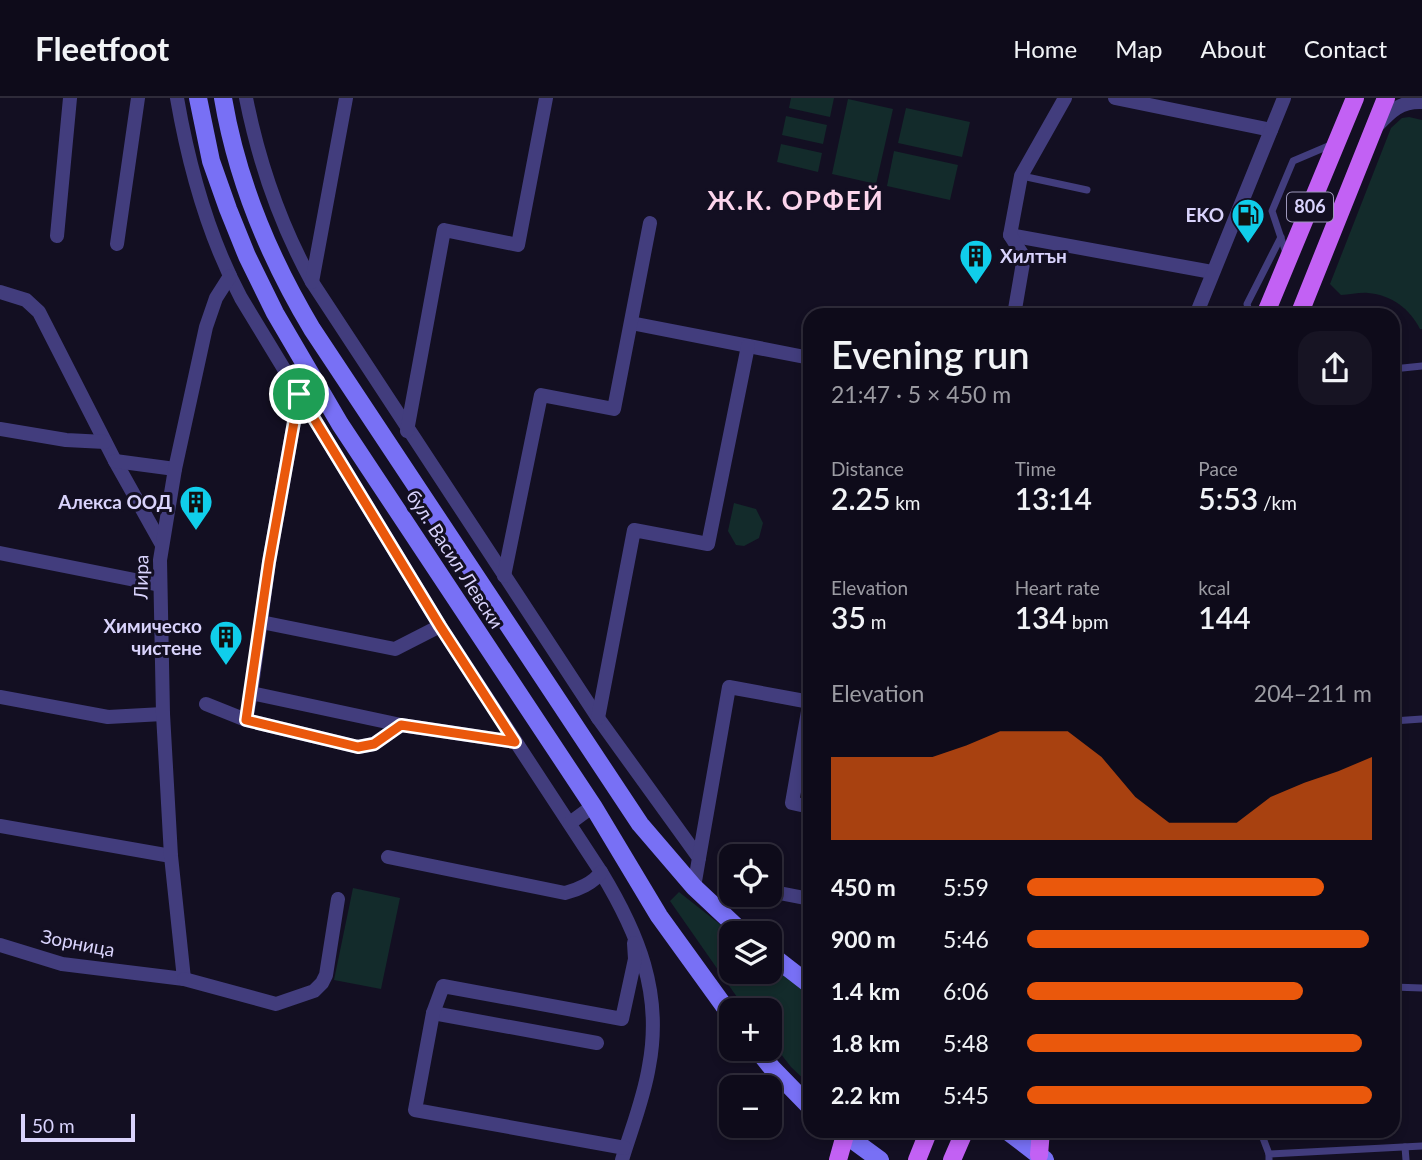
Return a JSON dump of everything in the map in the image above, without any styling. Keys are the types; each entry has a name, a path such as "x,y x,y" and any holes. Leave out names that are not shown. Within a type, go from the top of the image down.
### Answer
{"main road":[{"name":"бул. Васил Левски","path":"198,98 211,160 228,209 266,295 341,424 593,806 659,916 719,999"},
{"name":"бул. Васил Левски","path":"223,98 238,165 253,210 284,281 307,319 625,803 694,887 730,921"},
{"name":"806","path":"1268,308 1355,98"},
{"name":"806","path":"1301,308 1386,98"},
{"path":"782,963 803,980"},
{"path":"766,1061 803,1100"},
{"path":"838,1160 846,1138"},
{"path":"851,1138 880,1160"},
{"path":"917,1160 926,1138"},
{"path":"952,1160 962,1138"},
{"path":"1016,1138 1037,1155"}],"street":[{"path":"57,236 70,98"},
{"path":"117,244 138,98"},
{"path":"177,98 191,169 211,229 230,276 260,332 440,626 621,905 634,933 649,977 653,1035 649,1067 624,1154 415,1110 433,1013 443,986 622,1019 635,959 634,933"},
{"path":"246,98 272,196 312,282 407,431 598,718 699,858"},
{"path":"312,282 346,98"},
{"path":"407,431 444,230 517,245 546,98"},
{"path":"1015,308 1024,257 1010,235 1021,176 1065,98"},
{"path":"1115,98 1270,130"},
{"path":"1199,308 1284,98"},
{"path":"1374,130 1392,110 1408,101 1422,102"},
{"path":"504,576 541,395 614,409 650,223"},
{"path":"1010,235 1212,272"},
{"name":"Лира","path":"184,979 171,856 163,714 161,543 206,327 216,299 230,276"},
{"path":"0,292 26,300 39,312 115,461 161,543"},
{"path":"631,323 803,357"},
{"path":"598,718 634,530 709,544 748,346"},
{"path":"246,720 269,562 299,394"},
{"path":"0,429 66,440 105,442"},
{"path":"115,461 175,469"},
{"path":"0,553 160,585"},
{"path":"261,622 395,649 440,626"},
{"path":"694,887 729,687 803,701"},
{"path":"251,692 401,725 515,742"},
{"path":"0,697 119,718 163,714"},
{"path":"206,704 246,720 358,747 374,744 401,725"},
{"path":"803,741 792,803 803,805"},
{"path":"570,823 593,806"},
{"path":"0,825 171,856"},
{"path":"388,857 565,893 586,885 601,872"},
{"path":"782,894 803,898"},
{"path":"184,979 276,1004 314,991 322,984 326,975 338,899"},
{"name":"Зорница","path":"0,945 62,964 184,979"},
{"path":"433,1013 597,1043"}],"lane":[{"path":"1288,260 1272,211 1293,161 1336,143"},
{"path":"1021,176 1087,190"},
{"path":"1248,308 1247,304 1281,237"},
{"path":"1400,368 1422,366"},
{"path":"1400,721 1422,719"},
{"path":"1400,987 1422,988"},
{"path":"1263,1138 1269,1157 1422,1146"},
{"path":"1405,1147 1406,1160"}],"green space":[{"path":"791,98 834,98 830,117 789,108"},
{"path":"848,99 893,109 876,184 832,174"},
{"path":"906,108 970,122 962,157 898,143"},
{"path":"786,116 827,125 823,144 782,135"},
{"path":"1402,118 1422,120 1422,329 1405,309 1392,300 1368,293 1341,295 1330,284 1391,128"},
{"path":"781,144 822,153 818,172 777,162"},
{"path":"894,151 958,165 950,200 887,186"},
{"path":"734,503 756,509 763,523 759,538 744,546 736,545 728,531"},
{"path":"353,888 400,898 381,989 334,980"},
{"path":"679,892 719,924 719,971 670,901"},
{"path":"782,974 803,990 803,1078 782,1055 782,998 738,998 728,984 782,984"}],"place":[{"name":"EKO","path":"1248,245"},
{"name":"Хилтън","path":"976,286"},
{"name":"Алекса ООД","path":"196,532"},
{"name":"Химическо чистене","path":"226,667"}],"district":[{"name":"Ж.К. ОРФЕЙ","path":"796,201"}],"route":[{"path":"299,394 440,626 515,742 401,725 374,744 358,747 246,720 269,562 299,394"}]}
